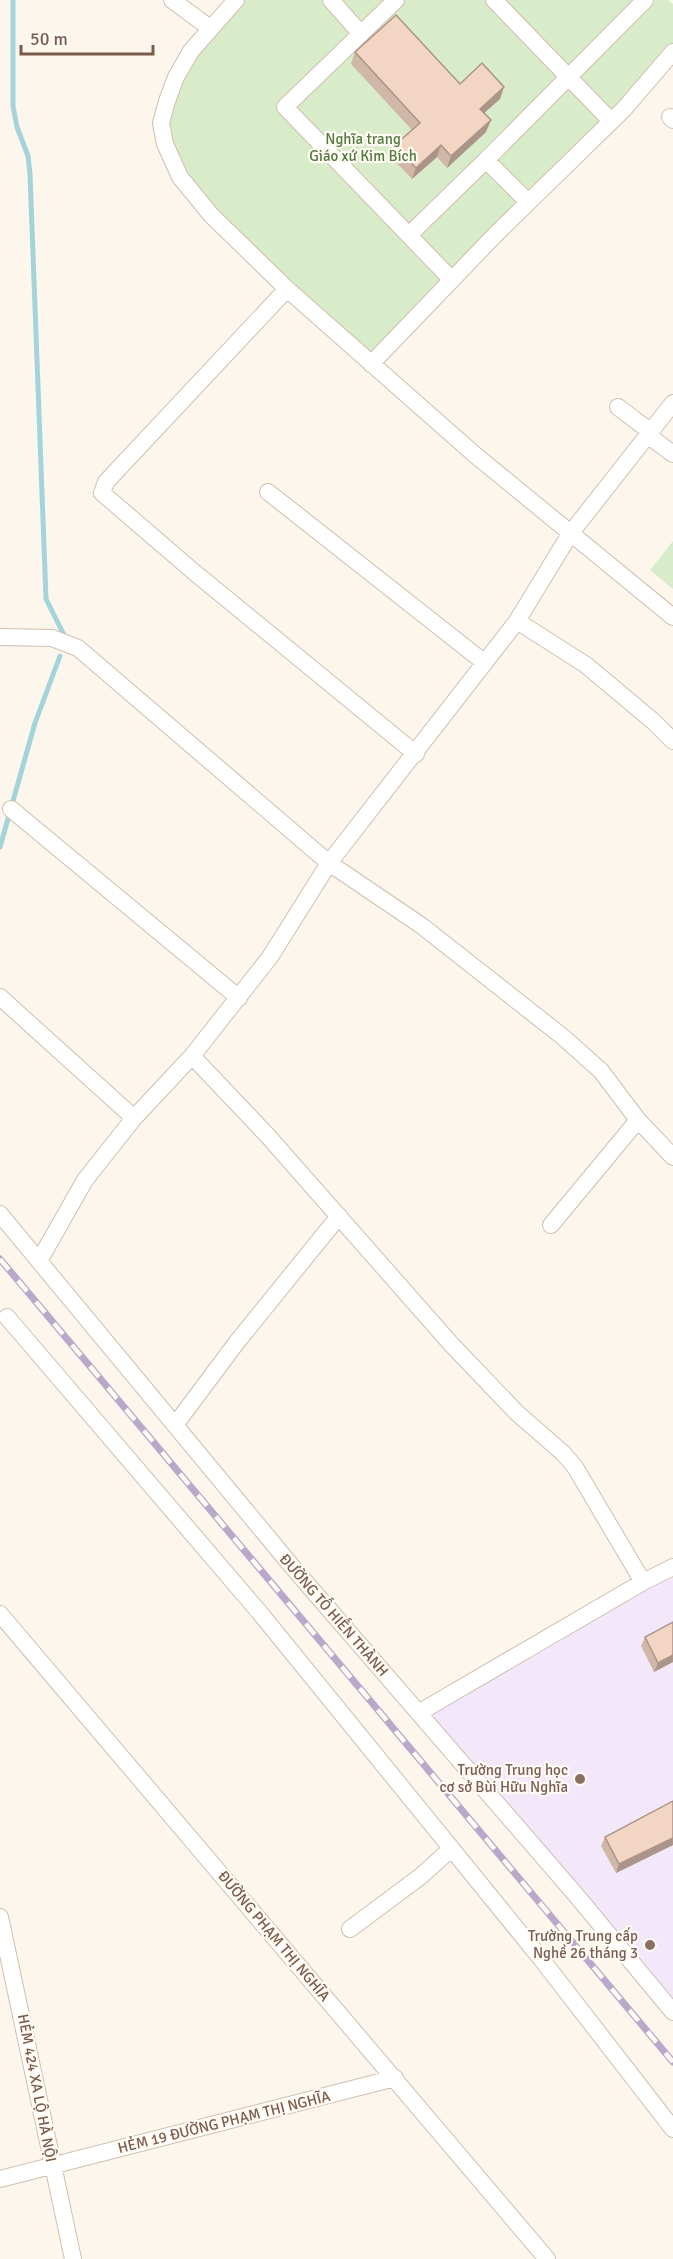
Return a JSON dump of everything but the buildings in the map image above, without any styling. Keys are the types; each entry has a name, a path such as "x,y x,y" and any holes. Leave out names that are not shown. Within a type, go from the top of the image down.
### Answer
{"street":[{"path":"172,0 210,28"},
{"path":"236,0 191,51 173,85 161,123 165,144 180,177 211,215 287,289 474,454 673,617"},
{"path":"331,0 361,34"},
{"path":"396,0 285,107 452,280"},
{"path":"494,0 611,121"},
{"path":"409,235 645,0"},
{"path":"371,363 528,202 611,121 673,52"},
{"path":"486,160 528,202"},
{"path":"287,289 106,482 102,493 194,573 416,754"},
{"path":"39,1261 85,1180 134,1118 192,1056 270,957 330,863 517,621 570,534 673,403"},
{"path":"618,407 673,454"},
{"path":"268,492 485,663"},
{"path":"517,621 586,665 673,741"},
{"path":"0,637 52,638 78,648 330,863 423,926 563,1037 601,1071 638,1120 673,1157"},
{"path":"11,809 238,998"},
{"path":"0,997 134,1118"},
{"path":"192,1056 267,1135 458,1352 517,1413 569,1460 643,1582"},
{"path":"551,1225 638,1120"},
{"name":"ĐƯỜNG TỐ HIẾN THÀNH","path":"0,1214 295,1570 420,1712 673,2012"},
{"path":"175,1425 237,1342 339,1216"},
{"path":"7,1317 221,1566 542,1960 673,2128"},
{"path":"420,1712 643,1582 673,1567"},
{"name":"ĐƯỜNG PHẠM THỊ NGHĨA","path":"0,1614 547,2259"},
{"path":"350,1929 421,1876 451,1849"},
{"name":"HẺM 424 XA LỘ HÀ NỘI","path":"0,1917 73,2259"},
{"name":"HẺM 19 ĐƯỜNG PHẠM THỊ NGHĨA","path":"0,2179 395,2078"}],"shaded area":[{"name":"Trường Trung học cơ sở Bùi Hữu Nghĩa","path":"673,1574 673,2001 430,1714"}],"green space":[{"name":"Nghĩa trang Giáo xứ Kim Bích","path":"244,0 668,0 673,4 673,46 620,107 371,355 285,280 250,246 189,177 172,147 167,122 182,79 202,47"},
{"path":"673,541 673,589 650,570"}],"waterway":[{"path":"13,0 13,106 17,127 28,156 30,174 46,599 66,639"},
{"path":"0,847 35,723 60,656"}],"railway":[{"path":"0,1259 673,2062"}],"place":[{"name":"Trường Trung học cơ sở Bùi Hữu Nghĩa","path":"580,1779"},
{"name":"Trường Trung cấp Nghề 26 tháng 3","path":"650,1945"}]}
